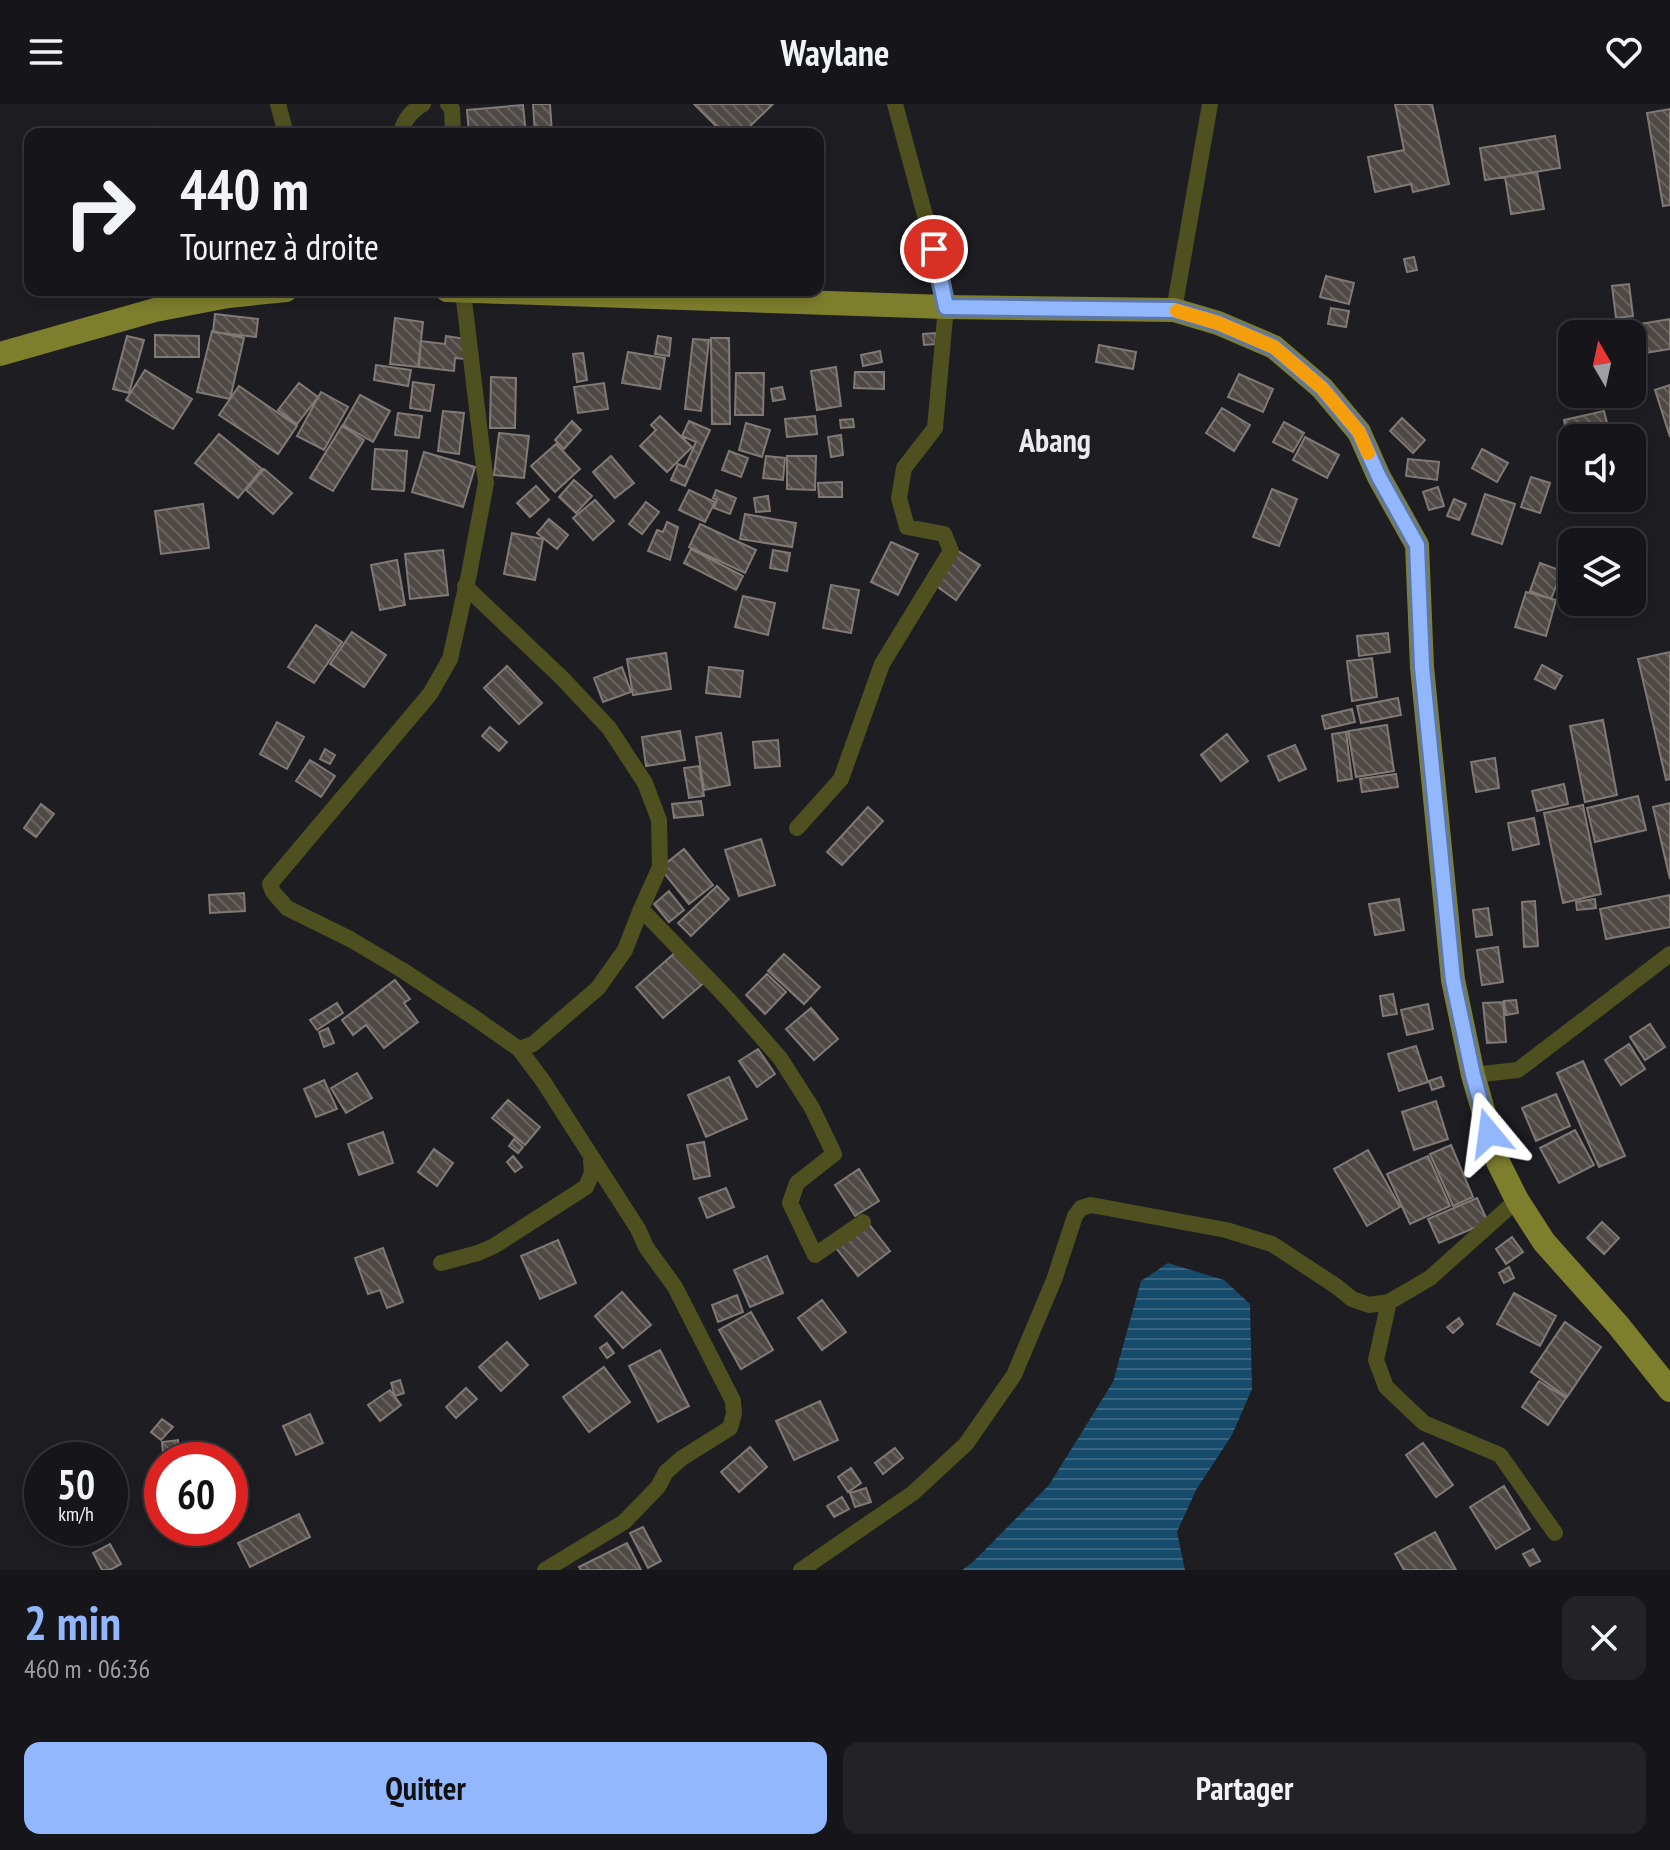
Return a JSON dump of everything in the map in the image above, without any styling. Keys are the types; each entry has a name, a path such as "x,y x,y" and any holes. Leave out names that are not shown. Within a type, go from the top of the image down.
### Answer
{"main road":[{"path":"0,354 155,310 228,296"},
{"path":"618,296 946,307 1174,310 1218,323 1274,347 1322,388 1359,432 1379,477 1417,545 1422,667 1453,980 1473,1075 1498,1162 1517,1200 1544,1242 1618,1325 1670,1390"}],"street":[{"path":"278,104 284,128"},
{"path":"402,128 410,112 423,104"},
{"path":"448,104 452,109 453,128"},
{"path":"797,828 841,779 882,664 951,551 944,534 907,527 899,498 904,468 935,428 946,307 934,249 895,104"},
{"path":"1174,310 1210,104"},
{"path":"469,296 486,483 450,659 430,694 270,884 287,908 350,939 402,970 519,1049 543,1081 638,1229 646,1247 675,1287 733,1401 734,1414 730,1428 682,1458 666,1472 658,1487 624,1522 545,1570"},
{"path":"465,586 562,678 609,728 645,783 659,820 660,867 625,950 598,988 533,1044 519,1049"},
{"path":"641,909 780,1058 812,1108 834,1154 797,1183 790,1203 815,1255 863,1222"},
{"path":"1473,1075 1518,1070 1670,954"},
{"path":"441,1263 494,1246 586,1187 592,1173 591,1158"},
{"path":"801,1570 913,1493 966,1444 1014,1375 1054,1280 1075,1216 1081,1208 1091,1205 1226,1230 1272,1244 1352,1299 1369,1305 1389,1302 1430,1278 1517,1200"},
{"path":"1389,1302 1376,1360 1386,1387 1424,1423 1500,1455 1555,1533"}],"water":[{"path":"1168,1263 1224,1280 1250,1304 1252,1389 1232,1435 1196,1490 1177,1532 1185,1570 962,1570 1049,1485 1113,1382 1141,1281"}],"building":[{"path":"533,104 550,104 552,128 535,128"},
{"path":"694,104 773,104 748,128 718,128"},
{"path":"1395,104 1432,104 1449,184 1413,192 1411,184 1375,192 1368,157 1404,150"},
{"path":"523,105 525,128 468,128 467,110"},
{"path":"1670,109 1670,205 1663,206 1647,113"},
{"path":"1555,136 1560,168 1485,180 1480,148"},
{"path":"1537,172 1544,209 1511,214 1505,177"},
{"path":"1414,257 1417,270 1407,272 1404,259"},
{"path":"1326,276 1354,283 1349,304 1320,297"},
{"path":"1629,284 1633,316 1616,318 1612,286"},
{"path":"1331,308 1349,311 1346,327 1328,324"},
{"path":"215,314 258,319 256,337 213,332"},
{"path":"395,318 423,322 418,367 390,364"},
{"path":"1670,319 1670,349 1646,353 1646,323"},
{"path":"212,331 244,338 230,399 197,392"},
{"path":"935,333 936,344 924,345 923,334"},
{"path":"155,335 199,336 199,357 155,357"},
{"path":"127,336 144,340 129,393 113,389"},
{"path":"446,336 466,339 464,359 455,358 454,371 419,367 421,341 445,344"},
{"path":"658,336 671,338 669,356 655,354"},
{"path":"711,338 729,338 730,424 712,424"},
{"path":"693,339 709,340 701,411 685,409"},
{"path":"1099,345 1136,352 1133,369 1096,362"},
{"path":"880,351 882,362 863,366 861,355"},
{"path":"628,352 665,358 660,389 622,383"},
{"path":"583,353 587,380 577,382 573,354"},
{"path":"376,365 411,370 408,386 374,380"},
{"path":"836,367 841,406 817,410 811,371"},
{"path":"145,370 192,399 173,429 126,400"},
{"path":"855,372 884,372 884,389 854,388"},
{"path":"736,373 764,373 763,415 735,415"},
{"path":"1239,374 1273,389 1263,412 1228,397"},
{"path":"491,377 516,378 515,428 490,428"},
{"path":"413,382 434,385 430,411 410,408"},
{"path":"299,383 318,397 297,424 278,410"},
{"path":"604,383 608,409 578,413 574,387"},
{"path":"1670,385 1670,437 1655,390"},
{"path":"239,386 297,426 278,454 219,415"},
{"path":"782,387 785,399 773,401 771,389"},
{"path":"321,392 348,407 324,450 297,436"},
{"path":"360,395 390,411 373,442 343,425"},
{"path":"1222,408 1250,425 1234,451 1206,433"},
{"path":"443,411 464,413 459,454 438,451"},
{"path":"1604,411 1607,424 1565,424 1564,420"},
{"path":"398,413 422,416 419,438 395,435"},
{"path":"660,416 692,447 667,472 640,446 656,430 651,425"},
{"path":"815,416 817,434 787,437 785,419"},
{"path":"1402,418 1425,440 1413,453 1390,431"},
{"path":"853,419 854,427 841,428 840,420"},
{"path":"572,421 581,430 564,449 555,440"},
{"path":"689,421 710,430 685,486 671,480 678,464 685,467 696,442 682,436"},
{"path":"1284,422 1304,433 1293,452 1273,442"},
{"path":"746,423 770,430 762,457 739,450"},
{"path":"342,426 364,440 333,491 310,478"},
{"path":"499,433 529,436 524,478 494,475"},
{"path":"219,434 262,469 238,498 195,463"},
{"path":"841,435 843,455 831,457 828,437"},
{"path":"1305,437 1339,455 1327,478 1293,460"},
{"path":"556,444 580,469 555,492 531,466"},
{"path":"375,449 407,451 404,491 372,489"},
{"path":"1482,449 1508,463 1497,482 1472,468"},
{"path":"729,451 748,458 741,477 722,470"},
{"path":"424,452 475,467 463,507 412,492"},
{"path":"611,456 634,483 615,498 593,472"},
{"path":"766,456 785,458 783,480 763,478"},
{"path":"787,456 816,456 815,490 787,489"},
{"path":"1408,459 1439,462 1437,480 1406,476"},
{"path":"264,469 292,493 273,514 246,490"},
{"path":"1531,477 1550,483 1540,513 1521,507"},
{"path":"574,480 592,496 576,513 559,497"},
{"path":"842,482 842,497 819,497 818,483"},
{"path":"536,486 549,500 530,517 517,503"},
{"path":"1438,487 1444,506 1429,510 1423,492"},
{"path":"1272,489 1297,499 1279,546 1253,537"},
{"path":"689,490 715,502 705,522 679,510"},
{"path":"716,490 736,498 730,514 714,508"},
{"path":"1485,494 1515,504 1502,544 1472,534"},
{"path":"768,496 770,511 756,512 754,498"},
{"path":"1454,499 1466,504 1459,520 1447,516"},
{"path":"595,500 614,521 593,540 573,518"},
{"path":"646,502 659,512 642,534 629,524"},
{"path":"203,504 209,548 161,554 155,511"},
{"path":"745,514 796,523 792,547 740,539"},
{"path":"549,519 568,535 557,549 537,533"},
{"path":"667,522 678,527 670,560 648,551 657,530 663,532"},
{"path":"700,524 756,550 745,573 689,547"},
{"path":"512,533 543,539 535,580 504,574"},
{"path":"891,542 918,554 898,595 871,582"},
{"path":"691,549 743,576 736,590 684,563"},
{"path":"443,550 448,595 410,599 405,554"},
{"path":"773,550 790,553 787,571 770,568"},
{"path":"958,551 980,565 956,600 935,585"},
{"path":"397,560 405,605 380,610 371,565"},
{"path":"1540,563 1558,570 1558,581 1551,599 1530,591"},
{"path":"831,585 859,590 851,633 823,628"},
{"path":"1526,592 1556,600 1546,636 1515,627"},
{"path":"743,596 775,603 768,635 735,627"},
{"path":"316,625 342,642 314,683 288,667"},
{"path":"352,632 386,655 364,687 330,664"},
{"path":"1388,633 1390,652 1359,656 1357,636"},
{"path":"1670,652 1670,779 1666,780 1638,659"},
{"path":"666,653 671,689 633,695 627,659"},
{"path":"1372,658 1377,697 1352,701 1347,661"},
{"path":"1542,665 1562,676 1555,689 1535,679"},
{"path":"507,666 542,703 519,724 484,688"},
{"path":"622,667 631,692 603,702 594,678"},
{"path":"709,667 743,671 740,697 706,693"},
{"path":"1398,698 1401,715 1361,723 1357,706"},
{"path":"1352,709 1355,722 1325,729 1322,716"},
{"path":"1603,720 1617,795 1585,802 1570,726"},
{"path":"277,722 304,737 287,769 260,754"},
{"path":"1387,725 1394,771 1356,777 1348,731"},
{"path":"490,727 507,742 499,751 482,736"},
{"path":"680,731 685,760 646,766 642,737"},
{"path":"1346,732 1352,779 1338,781 1332,734"},
{"path":"721,733 730,785 704,790 696,737"},
{"path":"1227,734 1248,761 1221,781 1201,755"},
{"path":"778,740 780,766 755,768 753,742"},
{"path":"1295,745 1306,769 1279,781 1268,756"},
{"path":"325,749 335,755 330,764 320,759"},
{"path":"1495,758 1499,788 1476,792 1471,762"},
{"path":"310,760 335,776 321,797 296,781"},
{"path":"699,766 704,796 689,798 684,768"},
{"path":"1396,774 1398,787 1362,792 1360,779"},
{"path":"1564,784 1568,804 1537,811 1532,791"},
{"path":"1638,796 1646,830 1595,842 1587,808"},
{"path":"701,801 703,815 674,818 672,804"},
{"path":"1670,803 1670,879 1653,807"},
{"path":"41,804 54,814 36,837 24,828"},
{"path":"1583,805 1601,894 1563,903 1544,813"},
{"path":"868,807 883,821 842,865 827,852"},
{"path":"1534,818 1539,844 1513,850 1508,823"},
{"path":"761,839 775,885 739,896 725,850"},
{"path":"684,849 713,885 689,904 660,868"},
{"path":"717,886 729,899 691,936 678,923"},
{"path":"669,891 684,910 669,922 654,904"},
{"path":"244,893 245,911 210,913 209,895"},
{"path":"1670,895 1670,927 1606,939 1600,909"},
{"path":"1399,899 1404,930 1375,935 1369,904"},
{"path":"1595,899 1596,908 1577,910 1576,902"},
{"path":"1535,901 1538,946 1524,947 1522,902"},
{"path":"1488,908 1492,935 1476,937 1473,910"},
{"path":"1498,947 1503,982 1482,985 1477,950"},
{"path":"677,951 705,982 663,1018 636,987"},
{"path":"784,954 820,987 804,1004 768,971"},
{"path":"767,974 786,992 765,1014 746,995"},
{"path":"395,980 410,999 404,1003 418,1022 384,1048 366,1025 353,1035 342,1020"},
{"path":"1393,994 1397,1014 1383,1016 1380,996"},
{"path":"1516,1000 1518,1013 1506,1015 1504,1001"},
{"path":"1503,1002 1506,1042 1487,1043 1483,1003"},
{"path":"337,1003 343,1013 317,1030 310,1020"},
{"path":"1428,1004 1433,1029 1407,1035 1401,1010"},
{"path":"811,1008 838,1039 814,1060 786,1029"},
{"path":"1650,1024 1665,1047 1645,1060 1630,1037"},
{"path":"328,1028 334,1043 324,1047 319,1032"},
{"path":"1629,1044 1645,1069 1621,1085 1605,1060"},
{"path":"1416,1046 1428,1082 1399,1091 1388,1054"},
{"path":"758,1049 775,1074 757,1087 739,1061"},
{"path":"1583,1061 1625,1156 1599,1167 1557,1073"},
{"path":"357,1073 372,1098 346,1113 331,1088"},
{"path":"729,1077 747,1119 706,1137 688,1095"},
{"path":"1441,1077 1444,1086 1432,1090 1429,1081"},
{"path":"324,1080 337,1109 316,1117 304,1089"},
{"path":"1556,1094 1570,1126 1536,1141 1522,1108"},
{"path":"508,1100 540,1127 525,1145 492,1118"},
{"path":"1436,1101 1448,1139 1414,1150 1402,1112"},
{"path":"1575,1130 1594,1165 1559,1183 1540,1148"},
{"path":"383,1132 393,1163 359,1175 348,1144"},
{"path":"514,1139 523,1147 518,1153 509,1146"},
{"path":"704,1142 710,1176 694,1179 687,1145"},
{"path":"1451,1145 1473,1197 1453,1206 1430,1154"},
{"path":"434,1149 453,1163 437,1186 418,1172"},
{"path":"1368,1150 1400,1207 1367,1226 1334,1169"},
{"path":"513,1156 522,1167 515,1172 507,1162"},
{"path":"1428,1156 1450,1206 1410,1224 1387,1174"},
{"path":"859,1169 879,1201 855,1216 835,1185"},
{"path":"726,1188 734,1207 707,1218 699,1198"},
{"path":"1477,1198 1488,1222 1439,1243 1428,1219"},
{"path":"1602,1222 1619,1238 1604,1254 1587,1238"},
{"path":"868,1223 890,1251 858,1276 836,1248"},
{"path":"1512,1237 1523,1252 1506,1264 1496,1249"},
{"path":"558,1240 576,1283 540,1299 521,1256"},
{"path":"383,1248 403,1302 387,1308 380,1290 368,1294 355,1258"},
{"path":"767,1256 783,1293 750,1307 734,1270"},
{"path":"1509,1267 1514,1278 1504,1283 1499,1273"},
{"path":"622,1292 651,1325 623,1348 595,1316"},
{"path":"1514,1293 1556,1316 1540,1346 1497,1324"},
{"path":"737,1295 743,1312 718,1322 712,1305"},
{"path":"822,1300 846,1332 822,1350 798,1318"},
{"path":"751,1312 773,1350 741,1369 719,1330"},
{"path":"1459,1318 1463,1324 1453,1333 1447,1327"},
{"path":"1565,1322 1601,1347 1567,1397 1531,1372"},
{"path":"507,1342 528,1365 501,1391 479,1367"},
{"path":"607,1343 614,1353 607,1358 600,1348"},
{"path":"660,1350 689,1406 658,1422 629,1366"},
{"path":"604,1367 630,1402 589,1432 563,1397"},
{"path":"400,1380 404,1393 395,1396 391,1383"},
{"path":"1539,1381 1566,1398 1548,1425 1522,1407"},
{"path":"466,1388 477,1399 456,1418 446,1407"},
{"path":"390,1390 401,1405 380,1421 368,1405"},
{"path":"820,1401 838,1440 794,1460 776,1421"},
{"path":"310,1414 323,1443 296,1455 283,1426"},
{"path":"162,1419 173,1427 161,1440 151,1432"},
{"path":"1423,1443 1453,1485 1436,1497 1406,1455"},
{"path":"750,1447 767,1467 739,1492 721,1472"},
{"path":"895,1448 903,1458 883,1474 875,1463"},
{"path":"851,1468 861,1483 848,1492 838,1477"},
{"path":"1504,1486 1530,1529 1496,1549 1470,1507"},
{"path":"866,1488 871,1502 855,1507 850,1493"},
{"path":"842,1497 849,1509 834,1517 827,1506"},
{"path":"299,1514 310,1537 250,1567 240,1546 248,1546 248,1538"},
{"path":"643,1527 661,1561 648,1568 630,1533"},
{"path":"1435,1532 1456,1570 1404,1570 1395,1554"},
{"path":"627,1543 641,1570 581,1570 579,1567"},
{"path":"111,1546 121,1564 110,1570 102,1570 93,1553"},
{"path":"1533,1549 1540,1561 1530,1566 1523,1554"}],"slow traffic":[{"path":"1177,311 1218,323 1274,347 1322,388 1359,432 1368,453"}],"district":[{"name":"Abang","path":"1055,441"}],"route":[{"path":"934,249 946,307 1174,310 1218,323 1274,347 1322,388 1359,432 1379,477 1417,545 1422,667 1453,980 1489,1133"}]}
